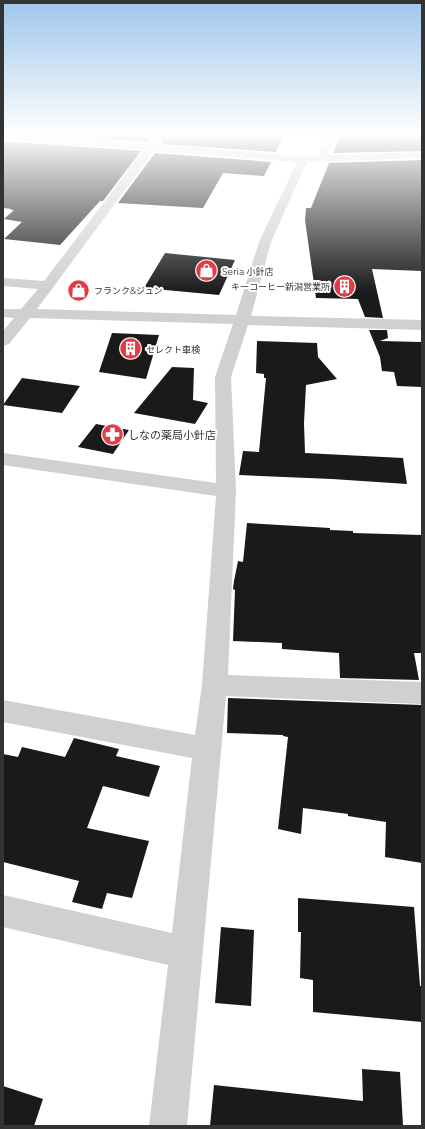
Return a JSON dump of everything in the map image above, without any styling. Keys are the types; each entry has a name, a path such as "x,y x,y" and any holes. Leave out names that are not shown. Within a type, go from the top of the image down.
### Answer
{"street":[{"path":"3,341 48,286 122,187"},
{"path":"168,1126 206,749 215,685 226,492 223,377 265,242 290,187"},
{"path":"3,282 48,286"},
{"path":"3,313 422,325"},
{"path":"3,459 226,492"},
{"path":"215,685 422,693"},
{"path":"3,711 206,749"},
{"path":"3,911 186,952"}],"building":[{"path":"3,187 114,187 103,201 100,201 60,245 4,239 22,222 4,219 14,210 3,208"},
{"path":"130,187 215,187 203,208 118,203"},
{"path":"320,187 422,187 422,271 372,269 383,318 365,317 358,299 316,298 305,220 306,208 311,208"},
{"path":"165,253 235,260 219,295 144,288"},
{"path":"369,330 387,330 388,338 380,341 422,342 422,387 397,386 394,372 382,371 380,357"},
{"name":"セレクト車検","path":"112,333 159,335 146,379 99,372"},
{"path":"257,341 317,343 318,357 337,379 306,385 304,423 305,453 403,458 407,484 239,475 243,451 259,452 266,378 264,378 264,374 256,373"},
{"path":"172,367 194,368 193,400 208,403 195,424 134,413"},
{"path":"22,378 80,386 62,413 3,405"},
{"path":"96,424 129,430 113,454 78,447"},
{"path":"247,523 330,528 330,530 353,531 353,533 422,535 422,653 414,653 419,680 340,678 339,653 282,649 282,643 233,641 235,590 233,589 238,561 243,562"},
{"path":"228,698 422,705 422,863 385,857 386,822 348,816 348,814 303,808 301,834 278,829 288,737 283,735 227,733"},
{"path":"74,738 119,749 116,756 160,766 149,797 103,786 87,828 149,841 132,898 107,893 102,909 72,902 79,881 3,862 3,754 18,757 22,747 65,757"},
{"path":"298,898 414,907 420,986 422,986 422,1022 313,1012 313,980 300,978 301,932 298,932"},
{"path":"221,927 254,930 251,1006 215,1003"},
{"path":"362,1069 400,1072 403,1126 210,1126 214,1085 363,1101"},
{"path":"3,1086 43,1099 34,1126 3,1126"}],"place":[{"name":"Seria 小針店","path":"207,271"},
{"name":"キーコーヒー新潟営業所","path":"345,286"},
{"name":"フランク&ジュン","path":"78,290"},
{"name":"セレクト車検","path":"131,349"},
{"name":"しなの薬局小針店","path":"113,435"}]}
